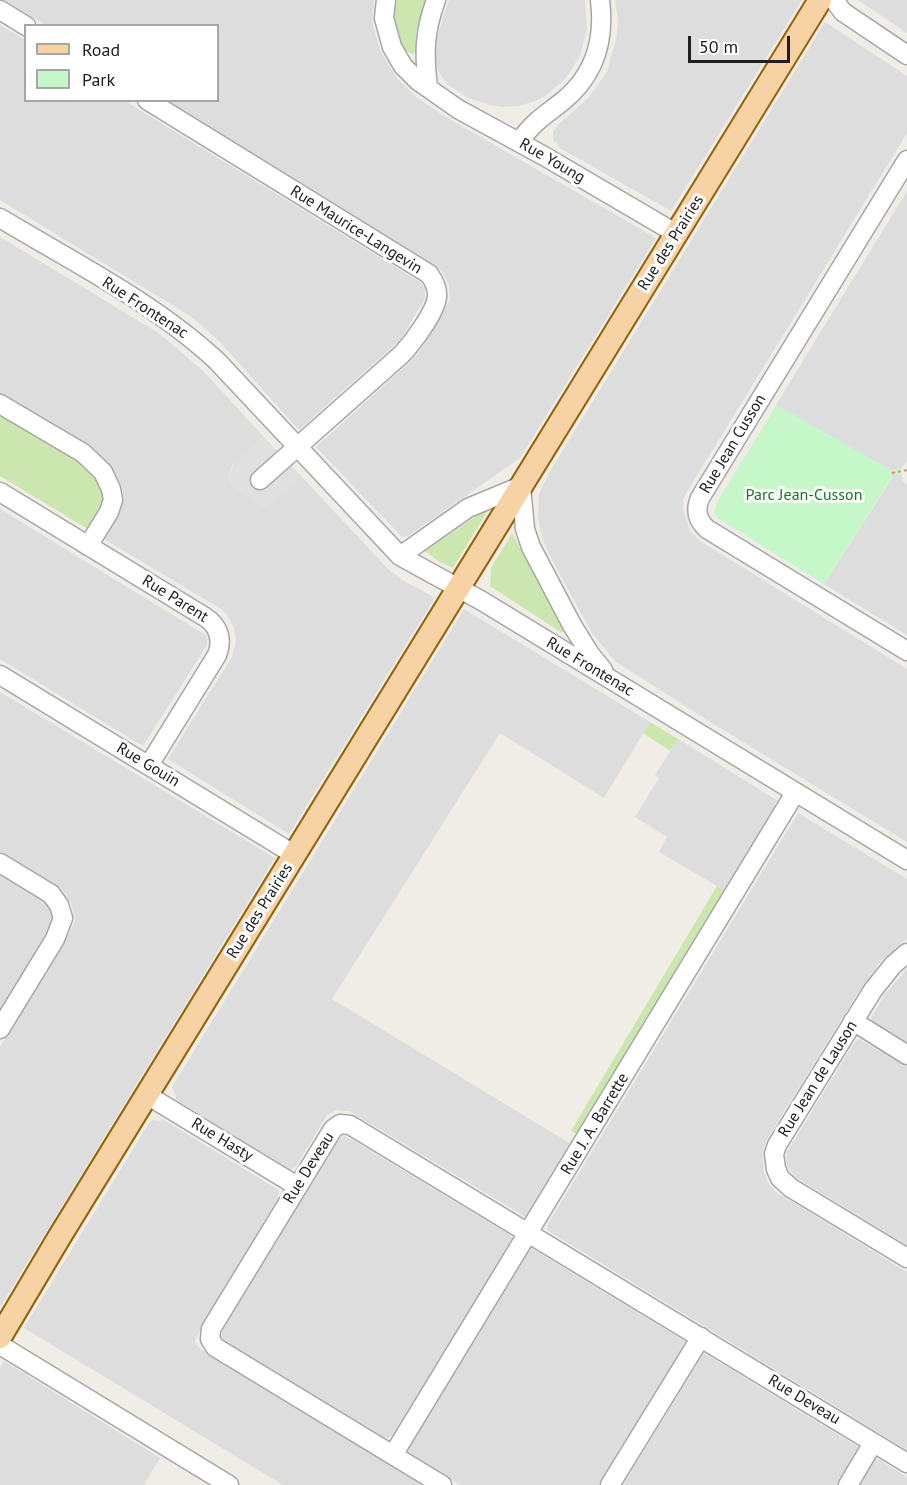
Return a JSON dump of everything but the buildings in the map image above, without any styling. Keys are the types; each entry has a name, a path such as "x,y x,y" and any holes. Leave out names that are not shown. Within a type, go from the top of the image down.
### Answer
{"main road":[{"name":"Rue des Prairies","path":"0,1337 820,0"}],"street":[{"name":"Rue Young","path":"386,0 384,18 392,47 410,74 458,109 677,234"},
{"path":"428,87 425,42 429,19 436,0"},
{"path":"519,142 531,124 571,93 588,72 597,54 601,35 600,0"},
{"path":"834,0 843,12 907,55"},
{"path":"0,10 24,25"},
{"name":"Rue Maurice-Langevin","path":"150,102 429,274 434,280 436,301 411,344 393,363 296,446"},
{"name":"Rue Jean Cusson","path":"907,160 700,498 697,509 699,519 707,529 907,651"},
{"name":"Rue Frontenac","path":"0,218 165,317 179,328 217,361 400,556 459,588 907,860"},
{"path":"0,404 83,453 103,472 111,489 111,506 88,546"},
{"path":"260,480 296,446"},
{"path":"400,556 468,508 521,486 525,529 531,547 581,642 615,682"},
{"name":"Rue Parent","path":"0,492 205,616 218,629 220,640 217,655 149,765"},
{"name":"Rue Gouin","path":"0,675 295,855"},
{"name":"Rue J. A. Barrette","path":"393,1455 795,793"},
{"path":"0,863 51,894 59,905 63,918 55,939 0,1029"},
{"name":"Rue Jean de Lauson","path":"907,954 883,975 777,1145 774,1154 780,1178 791,1188 907,1258"},
{"path":"853,1021 907,1055"},
{"name":"Rue Hasty","path":"147,1095 297,1186"},
{"name":"Rue Deveau","path":"442,1485 215,1347 210,1339 211,1329 336,1125 345,1124 529,1232 907,1463"},
{"path":"610,1485 700,1337"},
{"path":"0,1345 229,1485"},
{"path":"848,1485 873,1443"}],"path":[{"path":"892,473 907,470"}],"shaded area":[{"path":"5,0 374,0 372,22 380,50 396,77 416,97 444,116 656,238 520,458 408,536 402,537 316,447 411,361 422,348 450,299 449,285 442,272 435,265 170,102 219,102 219,24 44,24"},
{"path":"449,0 585,0 587,30 580,56 565,79 545,96 535,101 519,106 504,107 468,98 447,84 435,60 435,43"},
{"path":"615,0 802,0 671,211 560,148 553,140 553,132 558,125 588,98 607,72 616,40 618,21"},
{"path":"858,0 907,0 907,33"},
{"path":"825,22 907,76 907,133 688,490 683,500 683,509 690,531 700,541 907,669 907,842 615,661 592,633 550,556 543,540 538,518 539,494 549,473"},
{"path":"0,25 24,39 24,102 127,102 420,282 425,289 425,298 400,340 299,430 219,341 192,317 0,200"},
{"path":"907,191 907,461 902,468 891,471 776,405"},
{"path":"0,237 160,334 203,371 263,436 232,465 228,480 233,488 273,501 301,476 389,570 432,596 433,601 289,834 168,759 232,657 236,641 234,628 228,616 221,609 104,539 119,514 124,499 122,486 112,468 84,442 0,394"},
{"path":"263,436 301,476 267,507 233,488 228,480 234,463"},
{"path":"901,474 907,485 907,635 824,584 894,475"},
{"path":"0,509 207,636 207,645 143,746 0,659"},
{"path":"464,609 650,722 604,798 500,733 332,999 571,1144 526,1217 349,1111 336,1110 327,1115 296,1166 290,1170 175,1099 172,1087"},
{"path":"0,692 275,858 0,1307 0,1047 75,920 71,903 62,889 0,852"},
{"path":"678,739 778,801 724,890 659,852 667,837 635,817 659,778 655,775"},
{"path":"798,813 907,879 907,939 881,961 858,993 767,1139 762,1154 764,1173 776,1192 907,1272 907,1450 547,1229"},
{"path":"0,875 46,902 52,909 54,919 53,925 0,1012"},
{"path":"907,969 907,1045 874,1024 871,1018 885,994"},
{"path":"859,1039 907,1067 907,1245 795,1177 786,1165 787,1152 854,1043"},
{"path":"162,1119 279,1192 278,1198 197,1336 195,1342 198,1347 422,1485 283,1485 24,1328 149,1123"},
{"path":"344,1136 510,1235 513,1239 395,1434 387,1439 380,1437 225,1343 221,1337 222,1329 264,1259 339,1140"},
{"path":"531,1248 686,1342 600,1485 460,1485 408,1451"},
{"path":"704,1353 860,1448 837,1485 623,1485"},
{"path":"4,1361 160,1458 144,1485 0,1485 0,1368"},
{"path":"876,1458 907,1477 907,1485 859,1485"}],"green space":[{"path":"397,0 426,0 416,32 416,50 413,54 406,51 398,39 395,23"},
{"name":"Parc Jean-Cusson","path":"776,405 891,470 902,468 901,474 893,475 824,584 719,519 714,513 716,504"},
{"path":"0,415 63,451 93,475 102,488 104,501 100,512 88,529 0,476"},
{"path":"485,510 487,512 453,568 438,561 425,551"},
{"path":"512,533 564,630 562,633 490,586 491,568"},
{"path":"650,722 678,739 670,751 643,733"},
{"path":"717,886 724,890 576,1134 571,1131"}]}
